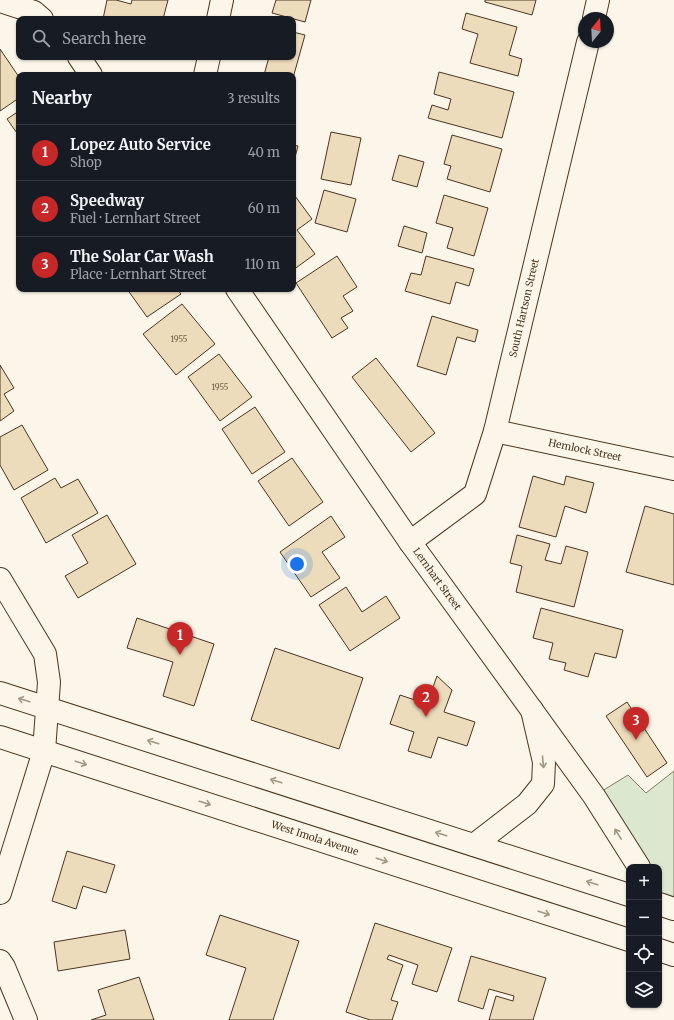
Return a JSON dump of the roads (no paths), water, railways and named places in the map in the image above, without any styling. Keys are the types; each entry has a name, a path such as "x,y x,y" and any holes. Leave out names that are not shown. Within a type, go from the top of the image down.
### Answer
{"street":[{"path":"0,0 34,12 39,16"},
{"path":"219,16 222,0"},
{"path":"595,12 598,0"},
{"name":"South Hartson Street","path":"410,542 475,494 495,431 587,48"},
{"path":"81,60 89,72"},
{"path":"206,72 208,60"},
{"name":"Lernhart Street","path":"239,292 410,542 594,796 637,864"},
{"name":"Hemlock Street","path":"495,431 674,469"},
{"path":"0,893 44,751 49,682 45,654 2,592"},
{"path":"0,693 626,894"},
{"path":"474,844 528,804 542,784 544,762 532,710"},
{"name":"West Imola Avenue","path":"0,737 626,939"},
{"path":"662,951 674,955"},
{"path":"0,961 4,967 26,1020"}],"place":[{"name":"Lopez Auto Service","path":"180,655"},
{"name":"Speedway","path":"426,717"},
{"name":"The Solar Car Wash","path":"636,740"}]}
